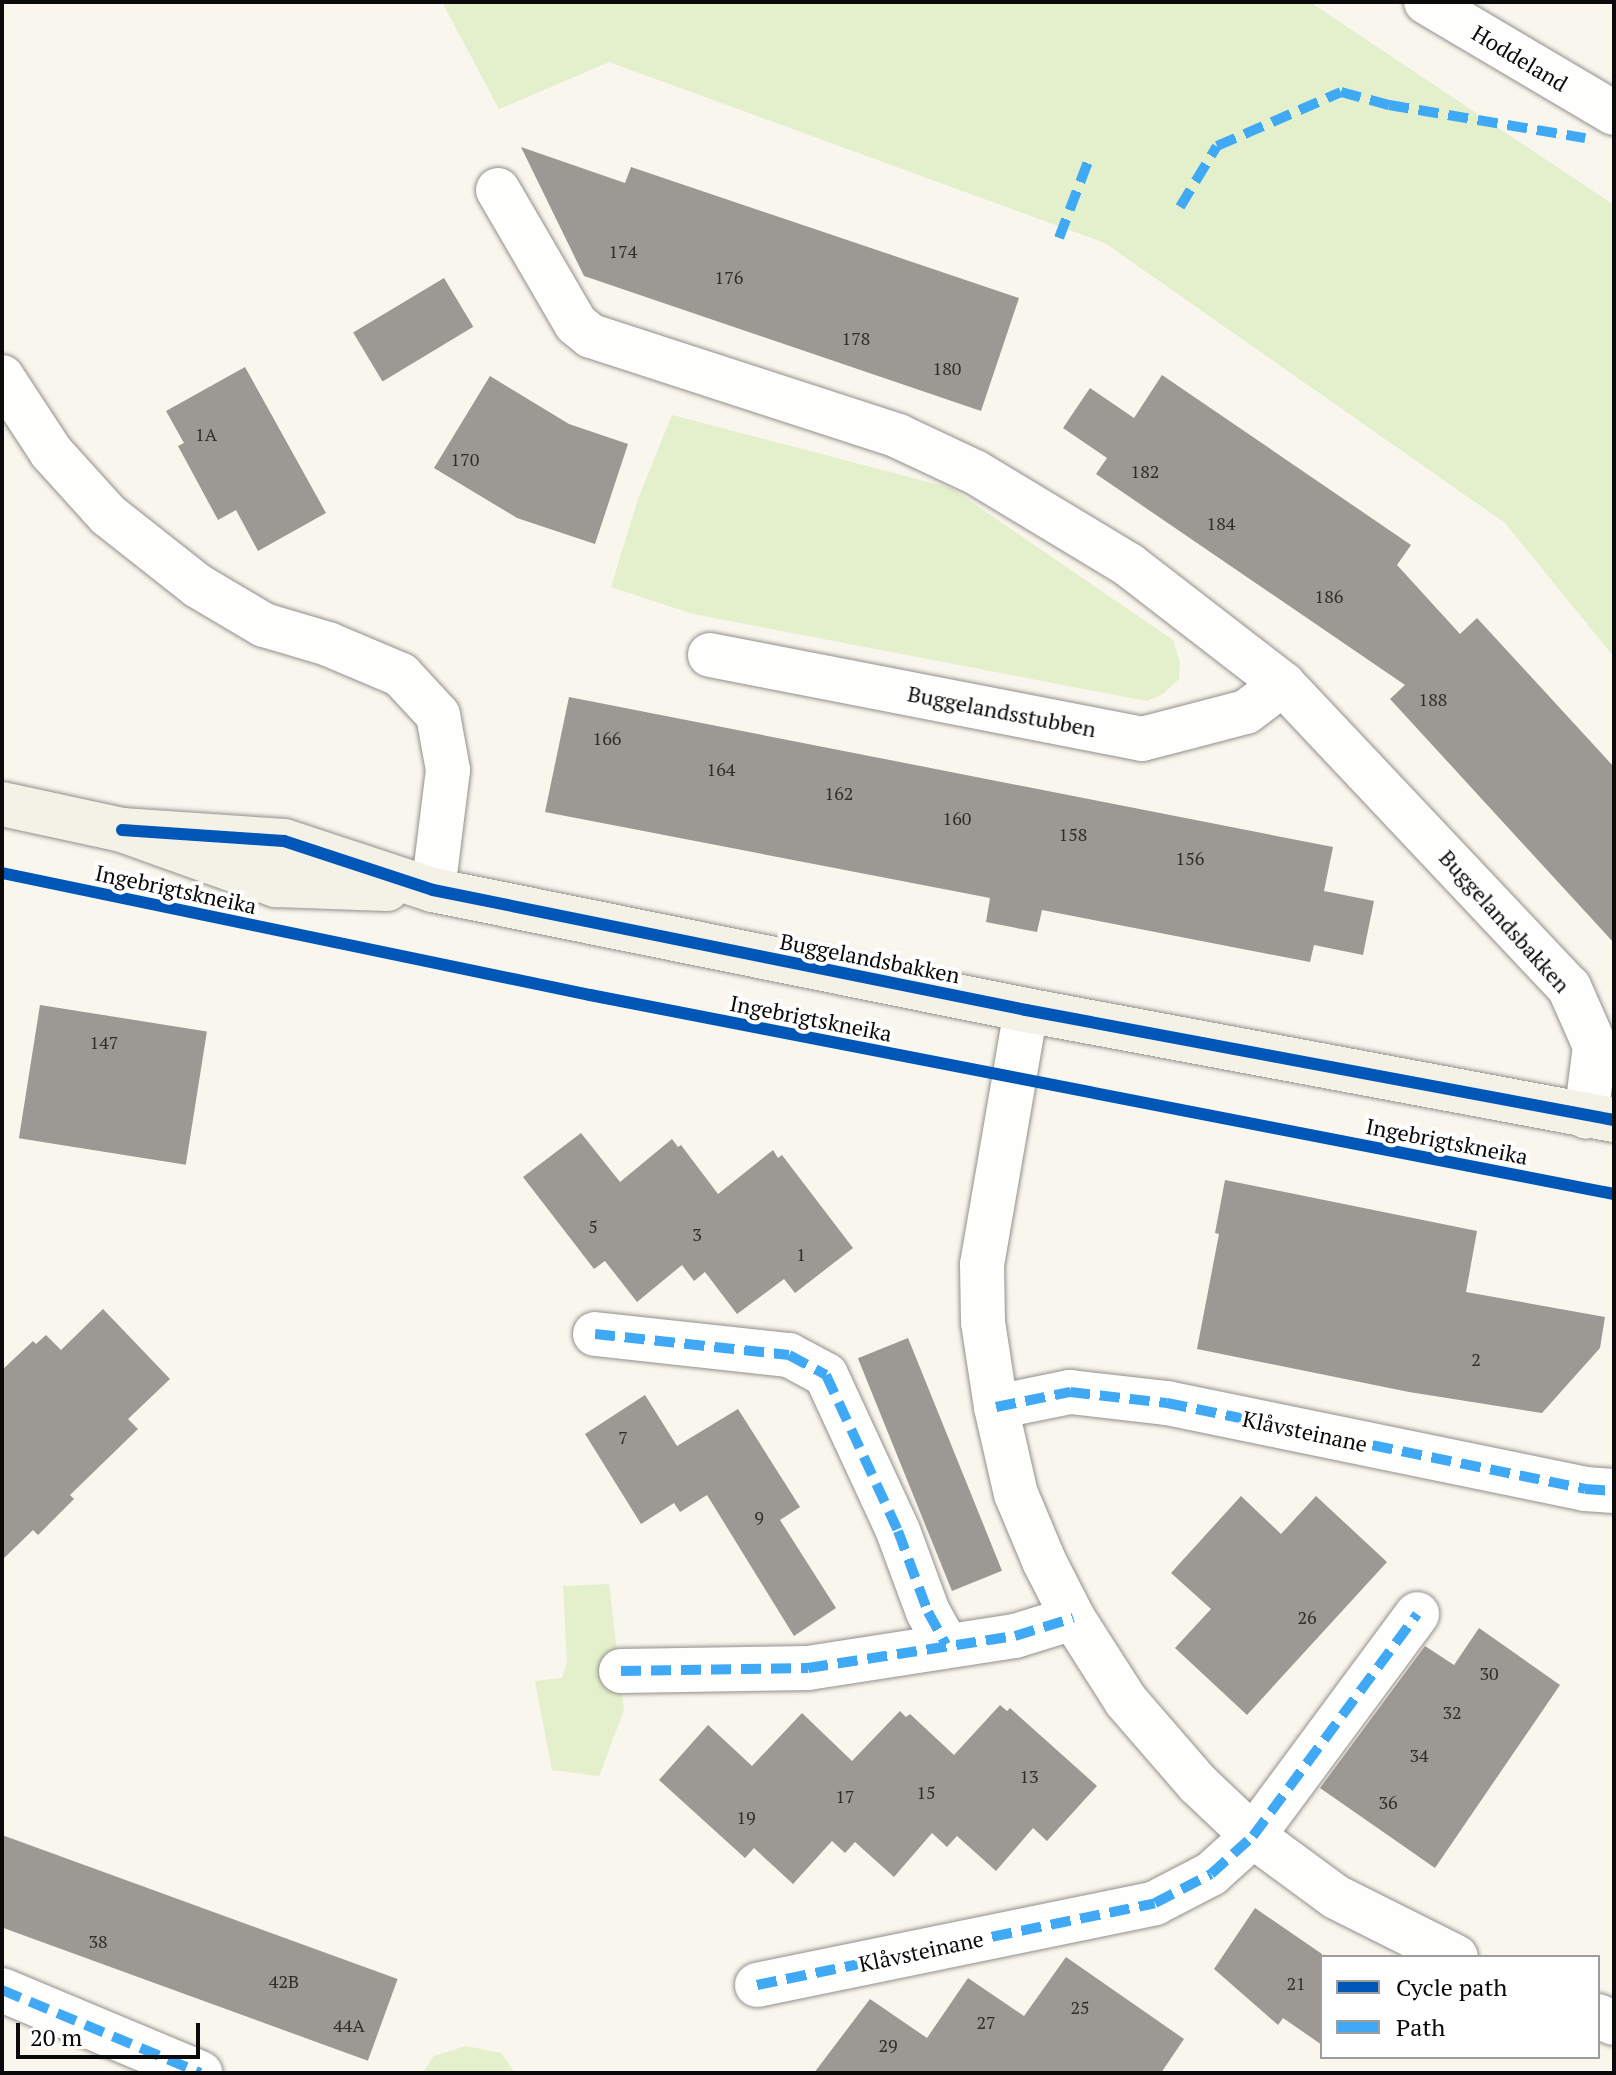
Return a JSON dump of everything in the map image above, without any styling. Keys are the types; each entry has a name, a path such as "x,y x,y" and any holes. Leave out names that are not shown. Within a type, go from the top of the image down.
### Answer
{"street":[{"name":"Hoddeland","path":"1426,2 1614,113"},
{"name":"Buggelandsbakken","path":"2,804 122,830 284,841 433,890 1026,1010 1600,1118 1595,1046 1569,987 1283,684 1129,565 975,472 898,436 591,336 576,324 498,190"},
{"path":"2,377 51,452 108,515 198,586 264,625 328,644 401,675 438,715 448,770 433,890"},
{"name":"Buggelandsstubben","path":"710,655 1142,739 1246,712 1283,684"},
{"path":"1026,1010 982,1264 983,1322 996,1407 1016,1494 1044,1561 1073,1618 1126,1701 1198,1784 1253,1836 1336,1897 1452,1955"},
{"path":"595,1334 789,1355 826,1375 898,1531 928,1612 946,1644"},
{"name":"Klåvsteinane","path":"996,1407 1070,1392 1167,1403 1585,1489 1614,1491"},
{"name":"Klåvsteinane","path":"757,1985 1155,1903 1211,1874 1253,1836 1417,1614"},
{"path":"621,1671 808,1668 946,1644 1015,1636 1073,1618"},
{"path":"2,1990 200,2073"}],"green space":[{"path":"442,2 1310,2 1614,205 1614,657 1505,523 1105,243 609,62 499,109"},
{"path":"672,415 951,488 1173,640 1180,663 1179,679 1163,694 1147,701 693,614 611,587 638,499"},
{"path":"609,1584 624,1710 599,1776 552,1770 535,1681 562,1678 567,1662 563,1586"},
{"path":"466,2046 501,2053 515,2073 422,2073 434,2056"}],"building":[{"path":"521,147 625,183 631,167 1019,298 981,411 584,276"},
{"path":"444,278 473,327 382,381 353,333"},
{"path":"245,367 326,513 258,551 236,510 218,520 178,446 184,443 166,411"},
{"path":"1162,375 1411,545 1397,565 1460,634 1477,618 1614,767 1614,943 1390,699 1405,685 1096,474 1107,458 1063,428 1090,388 1134,418"},
{"path":"490,376 569,424 628,444 595,544 517,518 434,468"},
{"path":"569,697 1333,847 1324,891 1374,901 1363,955 1314,945 1310,962 1042,910 1037,932 986,922 990,898 545,812"},
{"path":"40,1005 207,1031 186,1165 19,1138"},
{"path":"581,1133 620,1182 672,1139 678,1147 681,1145 718,1194 773,1150 778,1158 782,1155 853,1248 795,1293 784,1279 737,1314 705,1272 694,1281 682,1265 637,1302 605,1261 594,1269 523,1177"},
{"path":"1225,1180 1477,1231 1466,1292 1605,1317 1600,1348 1542,1413 1409,1392 1197,1349 1219,1234 1215,1233"},
{"path":"103,1309 170,1379 128,1419 138,1429 70,1495 74,1499 38,1535 33,1530 2,1560 2,1370 33,1341 36,1344 46,1335 61,1350"},
{"path":"908,1338 1002,1571 952,1591 858,1358"},
{"path":"645,1395 677,1446 738,1409 800,1507 780,1520 836,1608 794,1636 707,1495 680,1512 674,1503 641,1524 585,1434"},
{"path":"1241,1496 1281,1534 1316,1496 1387,1562 1247,1715 1175,1648 1211,1609 1171,1573"},
{"path":"1479,1628 1560,1685 1435,1868 1320,1788 1425,1646 1454,1665"},
{"path":"1000,1705 1007,1711 1010,1708 1097,1786 1047,1841 1033,1828 996,1871 957,1836 947,1847 932,1833 894,1877 855,1842 845,1853 832,1841 793,1884 754,1848 745,1858 659,1780 708,1725 752,1766 802,1713 852,1761 900,1711 906,1717 910,1714 954,1755"},
{"path":"2,1835 398,1979 368,2061 2,1928"},
{"path":"1255,1908 1322,1954 1320,2044 1283,2018 1278,2025 1214,1969"},
{"path":"1066,1957 1184,2039 1161,2073 814,2073 870,1999 927,2038 968,1978 1024,2016"}],"marked path":[{"path":"1180,207 1217,146 1341,92 1389,105 1585,138"},
{"path":"1059,238 1089,159"},
{"path":"595,1334 789,1355 826,1375 898,1531 928,1612 946,1644"},
{"path":"996,1407 1070,1392 1167,1403 1585,1489 1614,1491"},
{"path":"757,1985 1155,1903 1211,1874 1253,1836 1417,1614"},
{"path":"621,1671 808,1668 1015,1636 1073,1618"},
{"path":"2,1990 200,2073"}],"cycle path":[{"path":"122,830 284,841 433,890 1026,1010 1614,1120"},
{"name":"Ingebrigtskneika","path":"2,873 590,995 1614,1194"}]}
